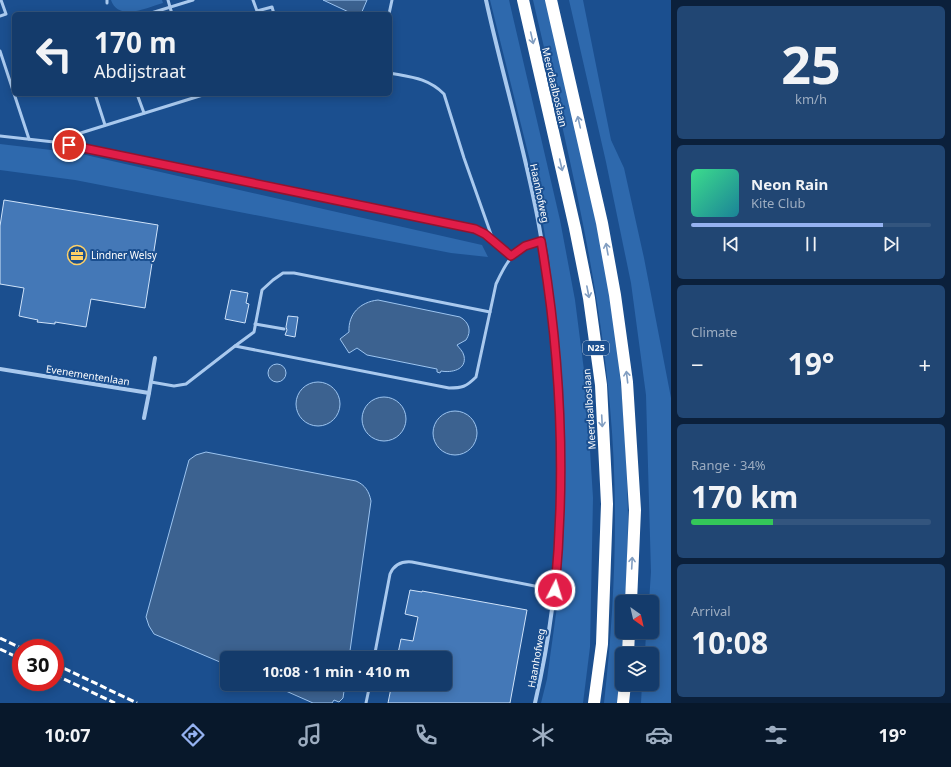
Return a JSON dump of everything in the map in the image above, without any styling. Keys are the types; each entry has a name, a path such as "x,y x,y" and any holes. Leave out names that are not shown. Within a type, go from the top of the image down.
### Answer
{"highway":[{"name":"Meerdaalboslaan","path":"523,0 575,228 589,298 600,385 607,504 602,644 594,703"},
{"name":"Meerdaalboslaan","path":"551,0 602,223 615,295 627,382 635,510 631,595"},
{"path":"622,703 624,691"}],"street":[{"name":"Haanhofweg","path":"486,0 532,191 550,303 560,398 561,509 555,590 543,668 535,703"},
{"path":"144,418 155,358"},
{"name":"Evenementenlaan","path":"0,370 148,393"}],"lane":[{"path":"0,16 6,14 1,0"},
{"path":"168,0 171,12"},
{"path":"154,12 193,0"},
{"path":"253,0 257,11 272,7 273,12"},
{"path":"390,12 392,0"},
{"path":"0,51 12,87"},
{"path":"392,73 424,80 444,94 464,158 493,240"},
{"path":"15,96 29,139"},
{"path":"96,96 105,125"},
{"path":"138,96 144,113"},
{"path":"54,142 196,96"},
{"path":"0,136 54,142 475,229 493,240 511,256"},
{"path":"235,346 449,388 459,388 469,384 476,377 496,284 503,270 511,256 525,246 541,241"},
{"path":"151,382 174,386 186,384 254,332 262,290 283,273 294,273 490,312"},
{"path":"255,324 284,329"},
{"path":"375,651 390,574 394,567 403,562 412,562 555,590"},
{"path":"366,703 369,691"}],"shaded area":[{"path":"111,0 162,0 163,3 142,10 127,12 115,7"},
{"path":"323,0 367,0 362,12 349,12"},
{"path":"490,0 509,0 560,220 575,300 586,386 593,498 590,647 583,703 541,703 547,679 560,585 565,492 563,389 549,259 537,189"},
{"path":"533,0 546,0 587,178 605,267 618,357 625,436 628,516 626,595 615,595 615,639 624,639 623,647 615,647 615,691 618,691 617,703 604,703 611,629 615,518 613,444 605,355 589,253"},
{"path":"569,0 583,0 611,140 624,168 644,258 671,398 671,703 641,703 642,691 659,691 659,647 645,647 646,639 659,639 659,595 649,595 651,572 646,395 631,283 606,162"},
{"path":"0,144 77,153 482,245 488,257 451,253 75,180 0,170"},
{"path":"378,300 460,317 466,321 469,327 468,337 466,340 457,345 463,354 463,365 457,370 441,371 440,373 437,372 437,369 367,355 357,348 349,353 340,339 349,332 349,326 353,314 366,303"},
{"path":"277,364 283,367 286,373 283,379 277,382 271,379 268,373 271,367"},
{"path":"318,382 330,386 336,392 340,404 336,416 330,422 318,426 306,422 300,416 296,404 300,392 306,386"},
{"path":"384,397 396,401 402,407 406,419 402,431 396,437 384,441 372,437 366,431 362,419 366,407 372,401"},
{"path":"455,411 467,415 473,421 477,433 473,445 467,451 455,455 443,451 437,445 433,433 437,421 443,415"},
{"path":"206,452 356,481 362,484 366,489 371,501 350,651 220,651 220,662 154,634 146,617 189,460 196,455"},
{"path":"286,691 344,691 343,698 339,702 334,700 332,703 313,703"}],"building":[{"name":"Lindner Welsy","path":"4,200 158,225 145,308 91,299 86,327 55,322 55,324 37,322 38,320 19,316 24,288 0,284 0,226"},
{"path":"231,290 248,293 246,303 249,304 245,323 225,319"},
{"path":"288,316 298,317 295,337 285,335"},
{"path":"410,590 527,610 510,703 388,703 390,691 452,691 452,651 398,651 401,639 413,641 418,617 405,614"}],"railway":[{"path":"0,638 12,644"},
{"path":"0,649 12,655"},
{"path":"64,668 137,703"},
{"path":"64,679 115,703"}],"place":[{"name":"Lindner Welsy","path":"77,255"}],"route":[{"path":"69,145 475,229 493,240 511,256 525,246 541,241 550,303 560,398 561,509 555,590"}]}
